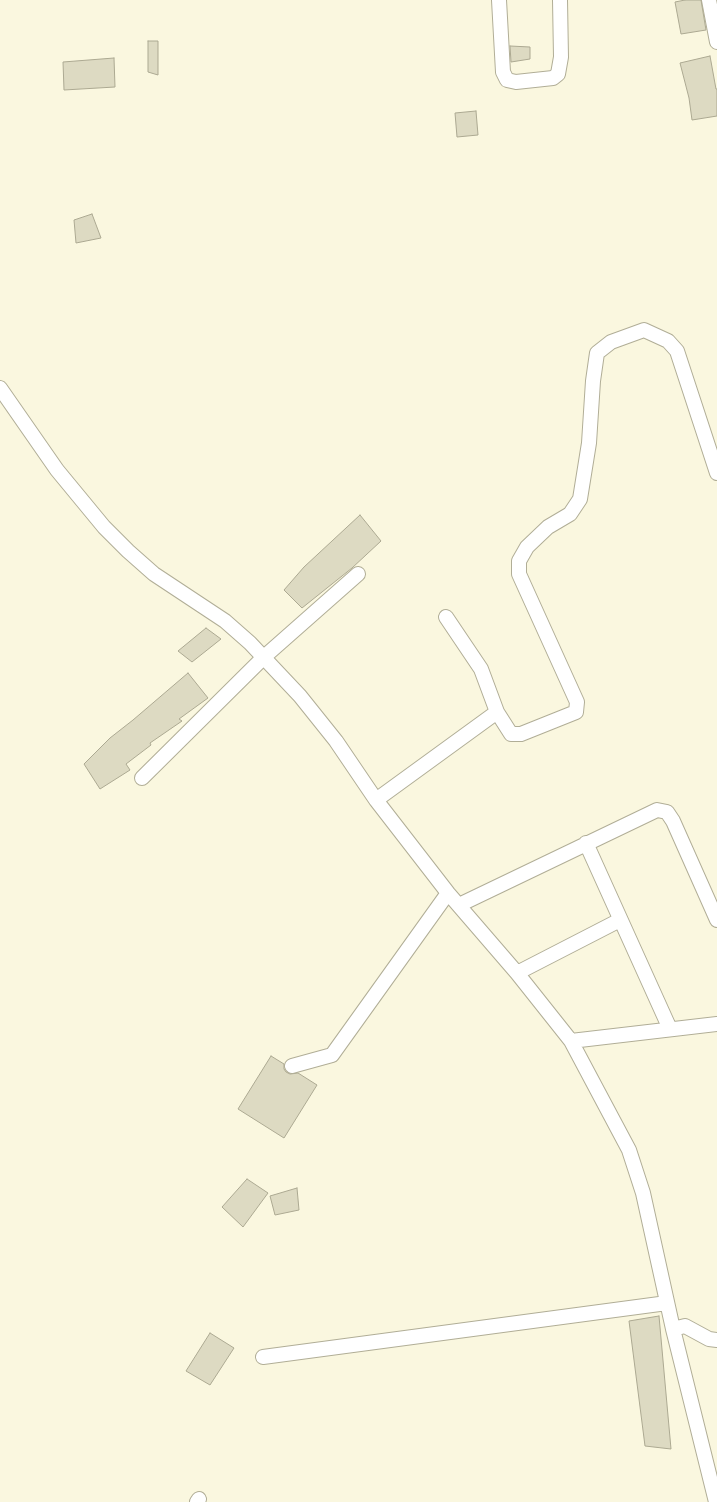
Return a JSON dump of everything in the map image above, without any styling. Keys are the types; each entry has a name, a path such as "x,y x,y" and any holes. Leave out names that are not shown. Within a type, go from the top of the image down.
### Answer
{"street":[{"path":"499,0 503,72 508,80 516,82 554,78 558,74 561,57 560,0"},
{"path":"709,0 717,42"},
{"path":"446,617 481,669 497,712 511,734 521,734 576,712 577,702 519,574 518,561 527,547 548,527 570,514 580,499 589,443 593,381 597,353 611,342 644,330 668,341 678,351 717,473"},
{"path":"0,388 57,470 114,536 154,574 225,621 250,643 300,696 336,741 376,800 448,893 517,973 571,1041 629,1150 643,1193 667,1303 716,1502"},
{"path":"142,778 264,657 358,574"},
{"path":"376,800 497,712"},
{"path":"459,905 657,810 667,812 673,821 717,920"},
{"path":"586,843 670,1029"},
{"path":"292,1066 332,1055 448,893"},
{"path":"517,973 620,920"},
{"path":"571,1041 717,1024"},
{"path":"263,1356 667,1303"},
{"path":"674,1329 685,1326 709,1339 717,1340"}],"building":[{"path":"685,0 701,0 706,30 681,34 675,2"},
{"path":"148,41 158,41 158,75 148,72"},
{"path":"510,46 530,47 530,59 511,62"},
{"path":"710,56 717,89 717,116 692,120 689,98 680,63"},
{"path":"114,58 115,87 64,90 63,62"},
{"path":"476,111 478,135 457,137 455,113"},
{"path":"92,214 101,238 76,243 74,220"},
{"path":"360,515 381,541 352,568 302,608 284,590 304,567"},
{"path":"206,628 221,639 192,662 178,651"},
{"path":"188,673 208,698 179,719 182,721 150,743 151,745 126,764 130,770 100,789 84,764 110,738"},
{"path":"271,1056 284,1064 284,1069 286,1072 290,1074 298,1073 317,1085 284,1138 238,1109"},
{"path":"247,1179 268,1193 243,1227 222,1207"},
{"path":"297,1188 299,1210 275,1215 270,1196"},
{"path":"659,1316 671,1449 645,1446 629,1321"},
{"path":"210,1333 234,1348 210,1385 186,1371"}]}
